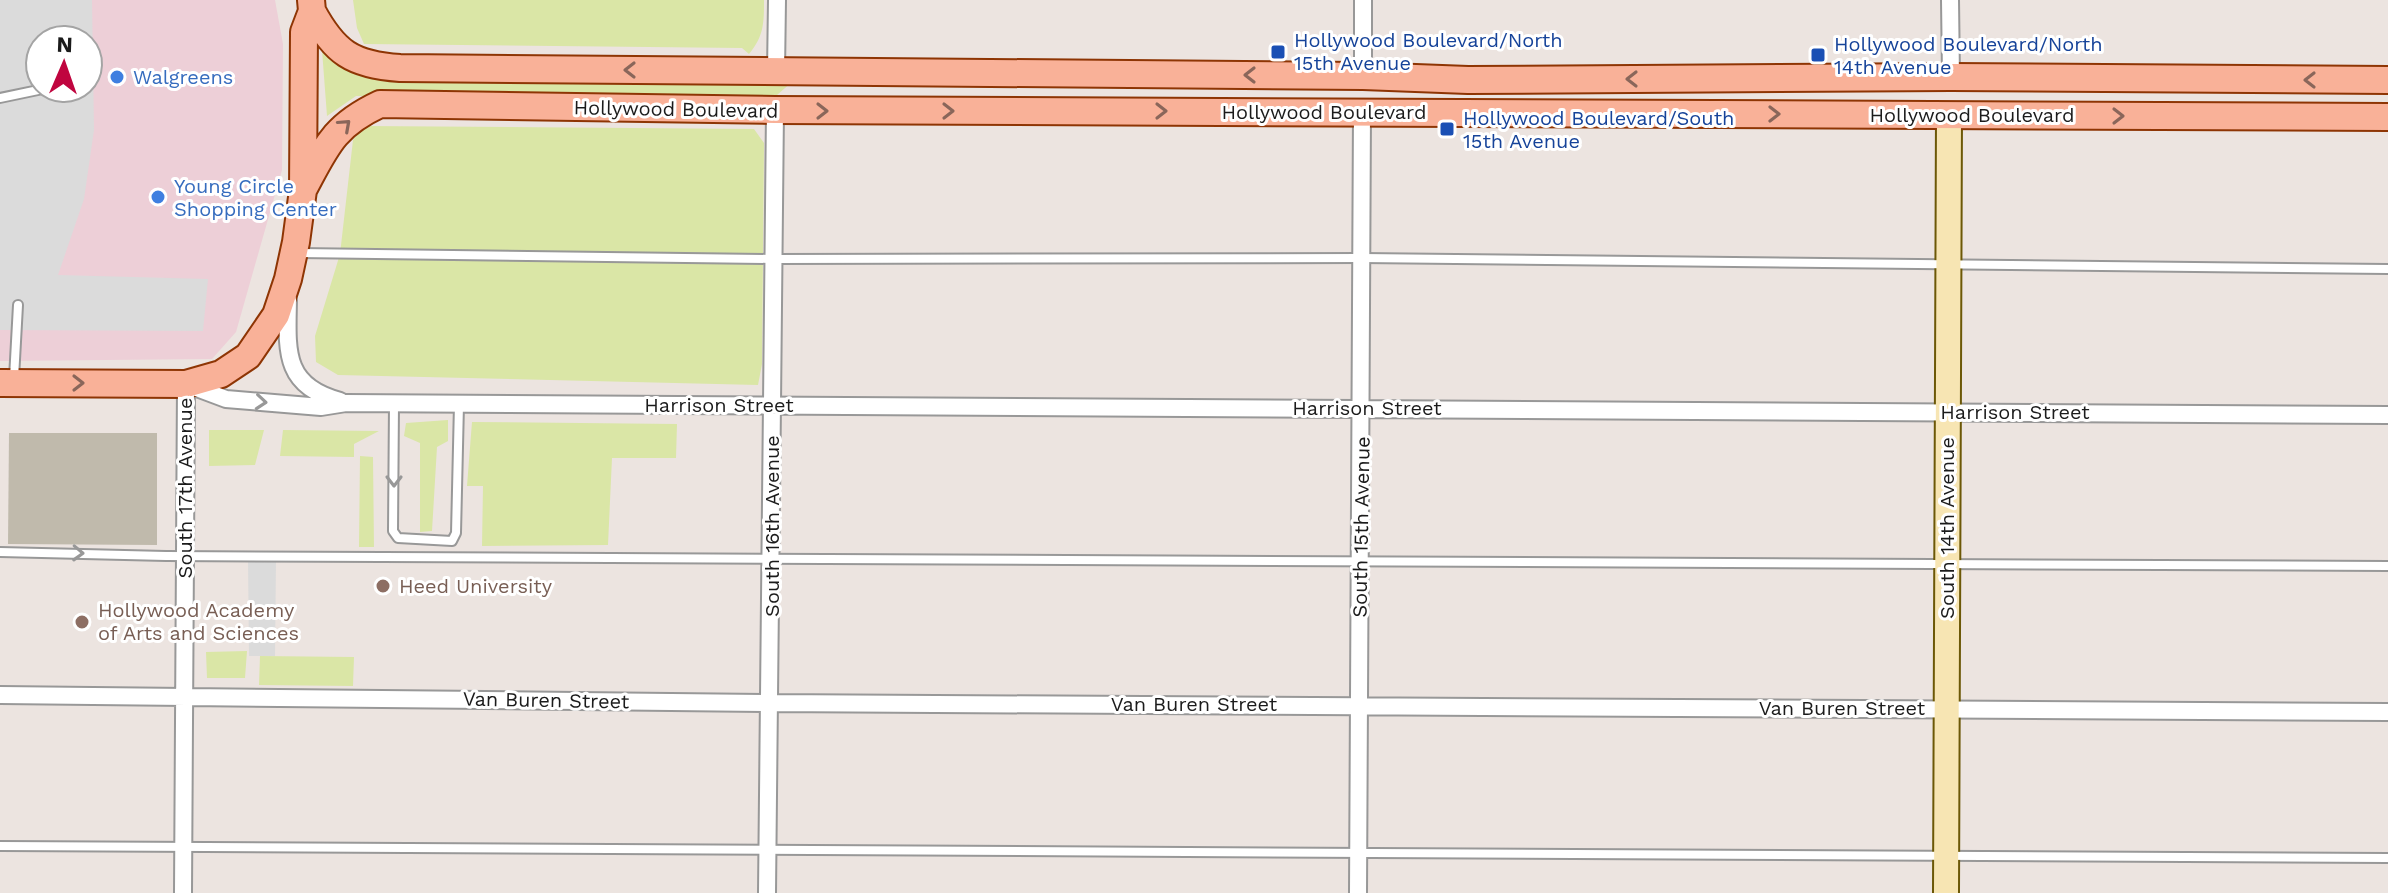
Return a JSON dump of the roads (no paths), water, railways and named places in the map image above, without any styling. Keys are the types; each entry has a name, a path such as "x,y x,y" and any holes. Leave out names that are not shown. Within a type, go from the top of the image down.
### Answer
{"main road":[{"name":"Hollywood Boulevard","path":"311,5 324,34 337,48 354,60 374,66 1363,76 1468,80 1951,77 2388,80"},
{"name":"South 17th Avenue","path":"186,384 221,374 248,356 276,315 291,266 303,190 304,32 311,5"},
{"path":"775,110 803,83 827,71"},
{"path":"1248,112 1336,90 1363,76"},
{"path":"1362,112 1393,97 1468,80"},
{"name":"Hollywood Boulevard","path":"303,190 331,137 354,116 380,104 775,110 2388,117"},
{"name":"Harrison Street","path":"7,383 186,384"}],"street":[{"path":"776,72 777,0"},
{"path":"1363,0 1363,76"},
{"path":"1950,0 1951,77"},
{"name":"South 16th Avenue","path":"767,893 775,110"},
{"name":"South 15th Avenue","path":"1358,893 1362,112"},
{"name":"South 14th Avenue","path":"1946,893 1949,115"},
{"name":"Harrison Street","path":"291,266 287,332 290,358 296,374 306,386 321,396 346,403"},
{"name":"Harrison Street","path":"186,384 226,399 321,407 346,403 394,403 2388,415"},
{"name":"South 17th Avenue","path":"183,893 186,384"},
{"name":"Van Buren Street","path":"0,695 770,703 2388,712"}],"lane":[{"path":"0,98 24,93"},
{"path":"291,266 773,259 1362,258 2388,269"},
{"path":"7,383 18,305"},
{"path":"394,403 393,531 398,538 452,541 456,533 459,404"},
{"path":"0,552 2388,566"},
{"path":"0,846 2388,858"}],"place":[{"name":"Hollywood Boulevard/North 15th Avenue","path":"1278,52"},
{"name":"Hollywood Boulevard/North 14th Avenue","path":"1818,55"},
{"name":"Walgreens","path":"117,77"},
{"name":"Hollywood Boulevard/South 15th Avenue","path":"1447,129"},
{"name":"Young Circle Shopping Center","path":"158,197"},
{"name":"Heed University","path":"383,586"},
{"name":"Hollywood Academy of Arts and Sciences","path":"82,622"}]}
